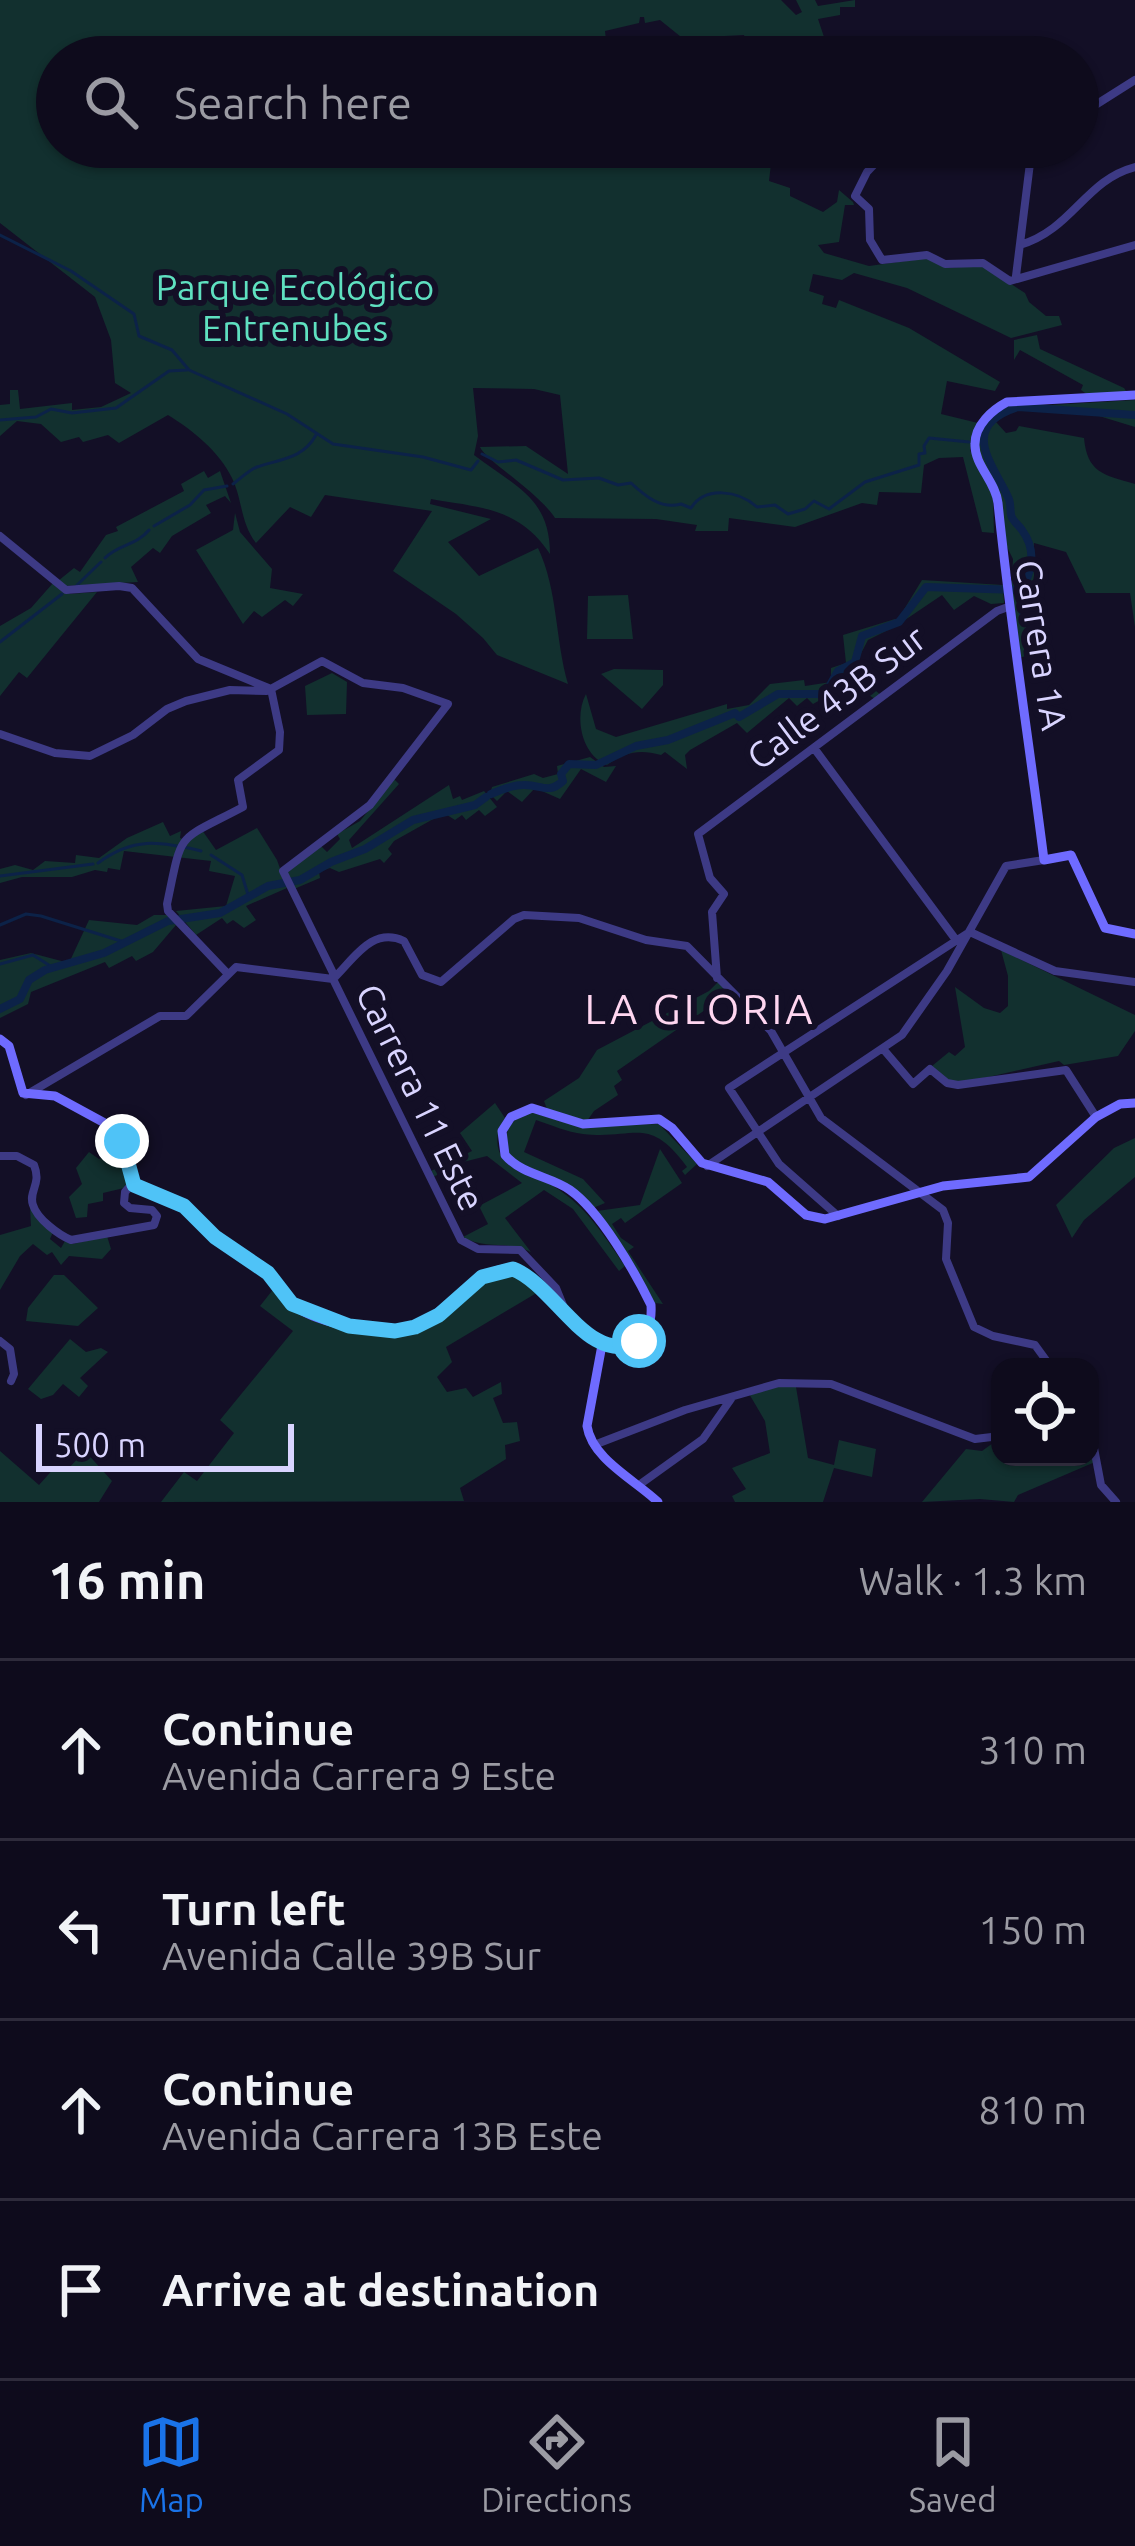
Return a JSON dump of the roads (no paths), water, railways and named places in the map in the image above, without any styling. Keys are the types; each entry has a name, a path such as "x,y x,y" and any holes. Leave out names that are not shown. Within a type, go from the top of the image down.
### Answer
{"main road":[{"name":"Carrera 1A","path":"1044,860 996,494 975,441 994,410 1012,400 1133,396"},
{"path":"1044,860 1071,855 1105,928 1135,934"},
{"path":"0,1039 9,1046 19,1086 26,1095 52,1095 112,1126 122,1141 132,1184 184,1206 215,1237 266,1271 289,1301 304,1310 349,1326 395,1331 422,1324 482,1277 509,1268 547,1287 602,1345 618,1348 639,1341 650,1325 651,1305 587,1206 562,1185 512,1163 503,1151 505,1125 516,1114 529,1108 544,1110 583,1124 652,1118 667,1124 693,1157 707,1166 768,1182 806,1215 821,1219 943,1186 1028,1177 1096,1117 1135,1102"},
{"path":"602,1345 587,1426 593,1445 658,1502"}],"street":[{"path":"1099,103 1135,80"},
{"path":"1020,245 1046,237 1106,178 1135,167"},
{"path":"871,168 855,196 869,209 869,237 880,259 927,255 945,264 983,262 1008,280 1135,245"},
{"path":"1016,277 1029,168"},
{"path":"0,536 71,592 118,586 141,594 192,654 271,689"},
{"name":"Calle 43B Sur","path":"717,979 712,912 724,894 710,878 698,834 997,611 1008,598"},
{"name":"Carrera 11 Este","path":"271,689 311,664 327,662 358,681 427,694 448,704 370,805 286,867 286,880 460,1239 478,1249 518,1249 536,1266 547,1287"},
{"path":"0,734 52,753 90,756 186,701 231,690 271,689"},
{"path":"271,689 279,750 237,782 244,805 182,840 167,904 174,918 232,970 334,978 368,943 393,937 404,941 417,969 434,982 451,977 520,916 591,921 646,940 679,942 754,1010 785,1052 821,1118 946,1215 946,1258 974,1328 1035,1345 1044,1358"},
{"path":"814,748 956,940"},
{"path":"707,1166 884,1050 908,1028 1006,866 1044,860"},
{"path":"838,1216 779,1164 729,1088 970,932"},
{"path":"970,932 1055,971 1135,982"},
{"path":"26,1095 160,1016 186,1016 232,970"},
{"path":"884,1050 913,1084 930,1069 947,1083 961,1085 1066,1070 1096,1117"},
{"path":"0,1156 17,1156 32,1163 38,1178 34,1207 61,1236 76,1240 154,1225 155,1213 124,1203 124,1192 132,1184"},
{"path":"0,1341 10,1349 11,1381"},
{"path":"593,1445 769,1384 828,1384 971,1437 991,1436"},
{"path":"639,1485 703,1439 737,1394"},
{"path":"1097,1466 1101,1485 1116,1502"}],"waterway":[{"path":"0,235 71,271 134,314 139,336 172,350 189,370 287,414 333,444 423,457 471,470 478,461"},
{"path":"0,420 36,417 51,409 72,413 116,408 169,371 187,370"},
{"path":"491,794 519,785 553,787 563,781 561,774 569,764 596,765 636,746 668,740 735,713 739,717 778,694 825,694 838,671 855,662 862,636 899,622 926,587 1019,590 1028,576 1031,553 988,459 984,435 989,424 1018,407 1135,415"},
{"path":"233,484 254,468 298,454 316,435"},
{"path":"482,454 498,462 516,460 563,480 631,483 667,505 691,508 705,496 722,493 757,507 775,505 788,514 814,501 829,509 865,482 919,465 919,454 925,453 929,438 969,442"},
{"path":"154,526 190,505 204,490 227,486"},
{"path":"105,558 149,530"},
{"path":"77,585 101,562"},
{"path":"1022,588 1023,616"},
{"path":"0,642 62,594"},
{"path":"0,1009 20,999 29,980 45,970 104,953 168,921 220,913 268,886 300,880 365,849 413,820 475,805 486,797"},
{"path":"98,863 135,845 201,851"},
{"path":"211,855 242,875 249,898"},
{"path":"0,876 93,864"},
{"path":"0,925 26,914 41,916 124,942"},
{"path":"0,964 33,955 52,967"}],"district":[{"name":"LA GLORIA","path":"700,1008"}],"park label":[{"name":"Parque Ecológico Entrenubes","path":"295,306"}]}
